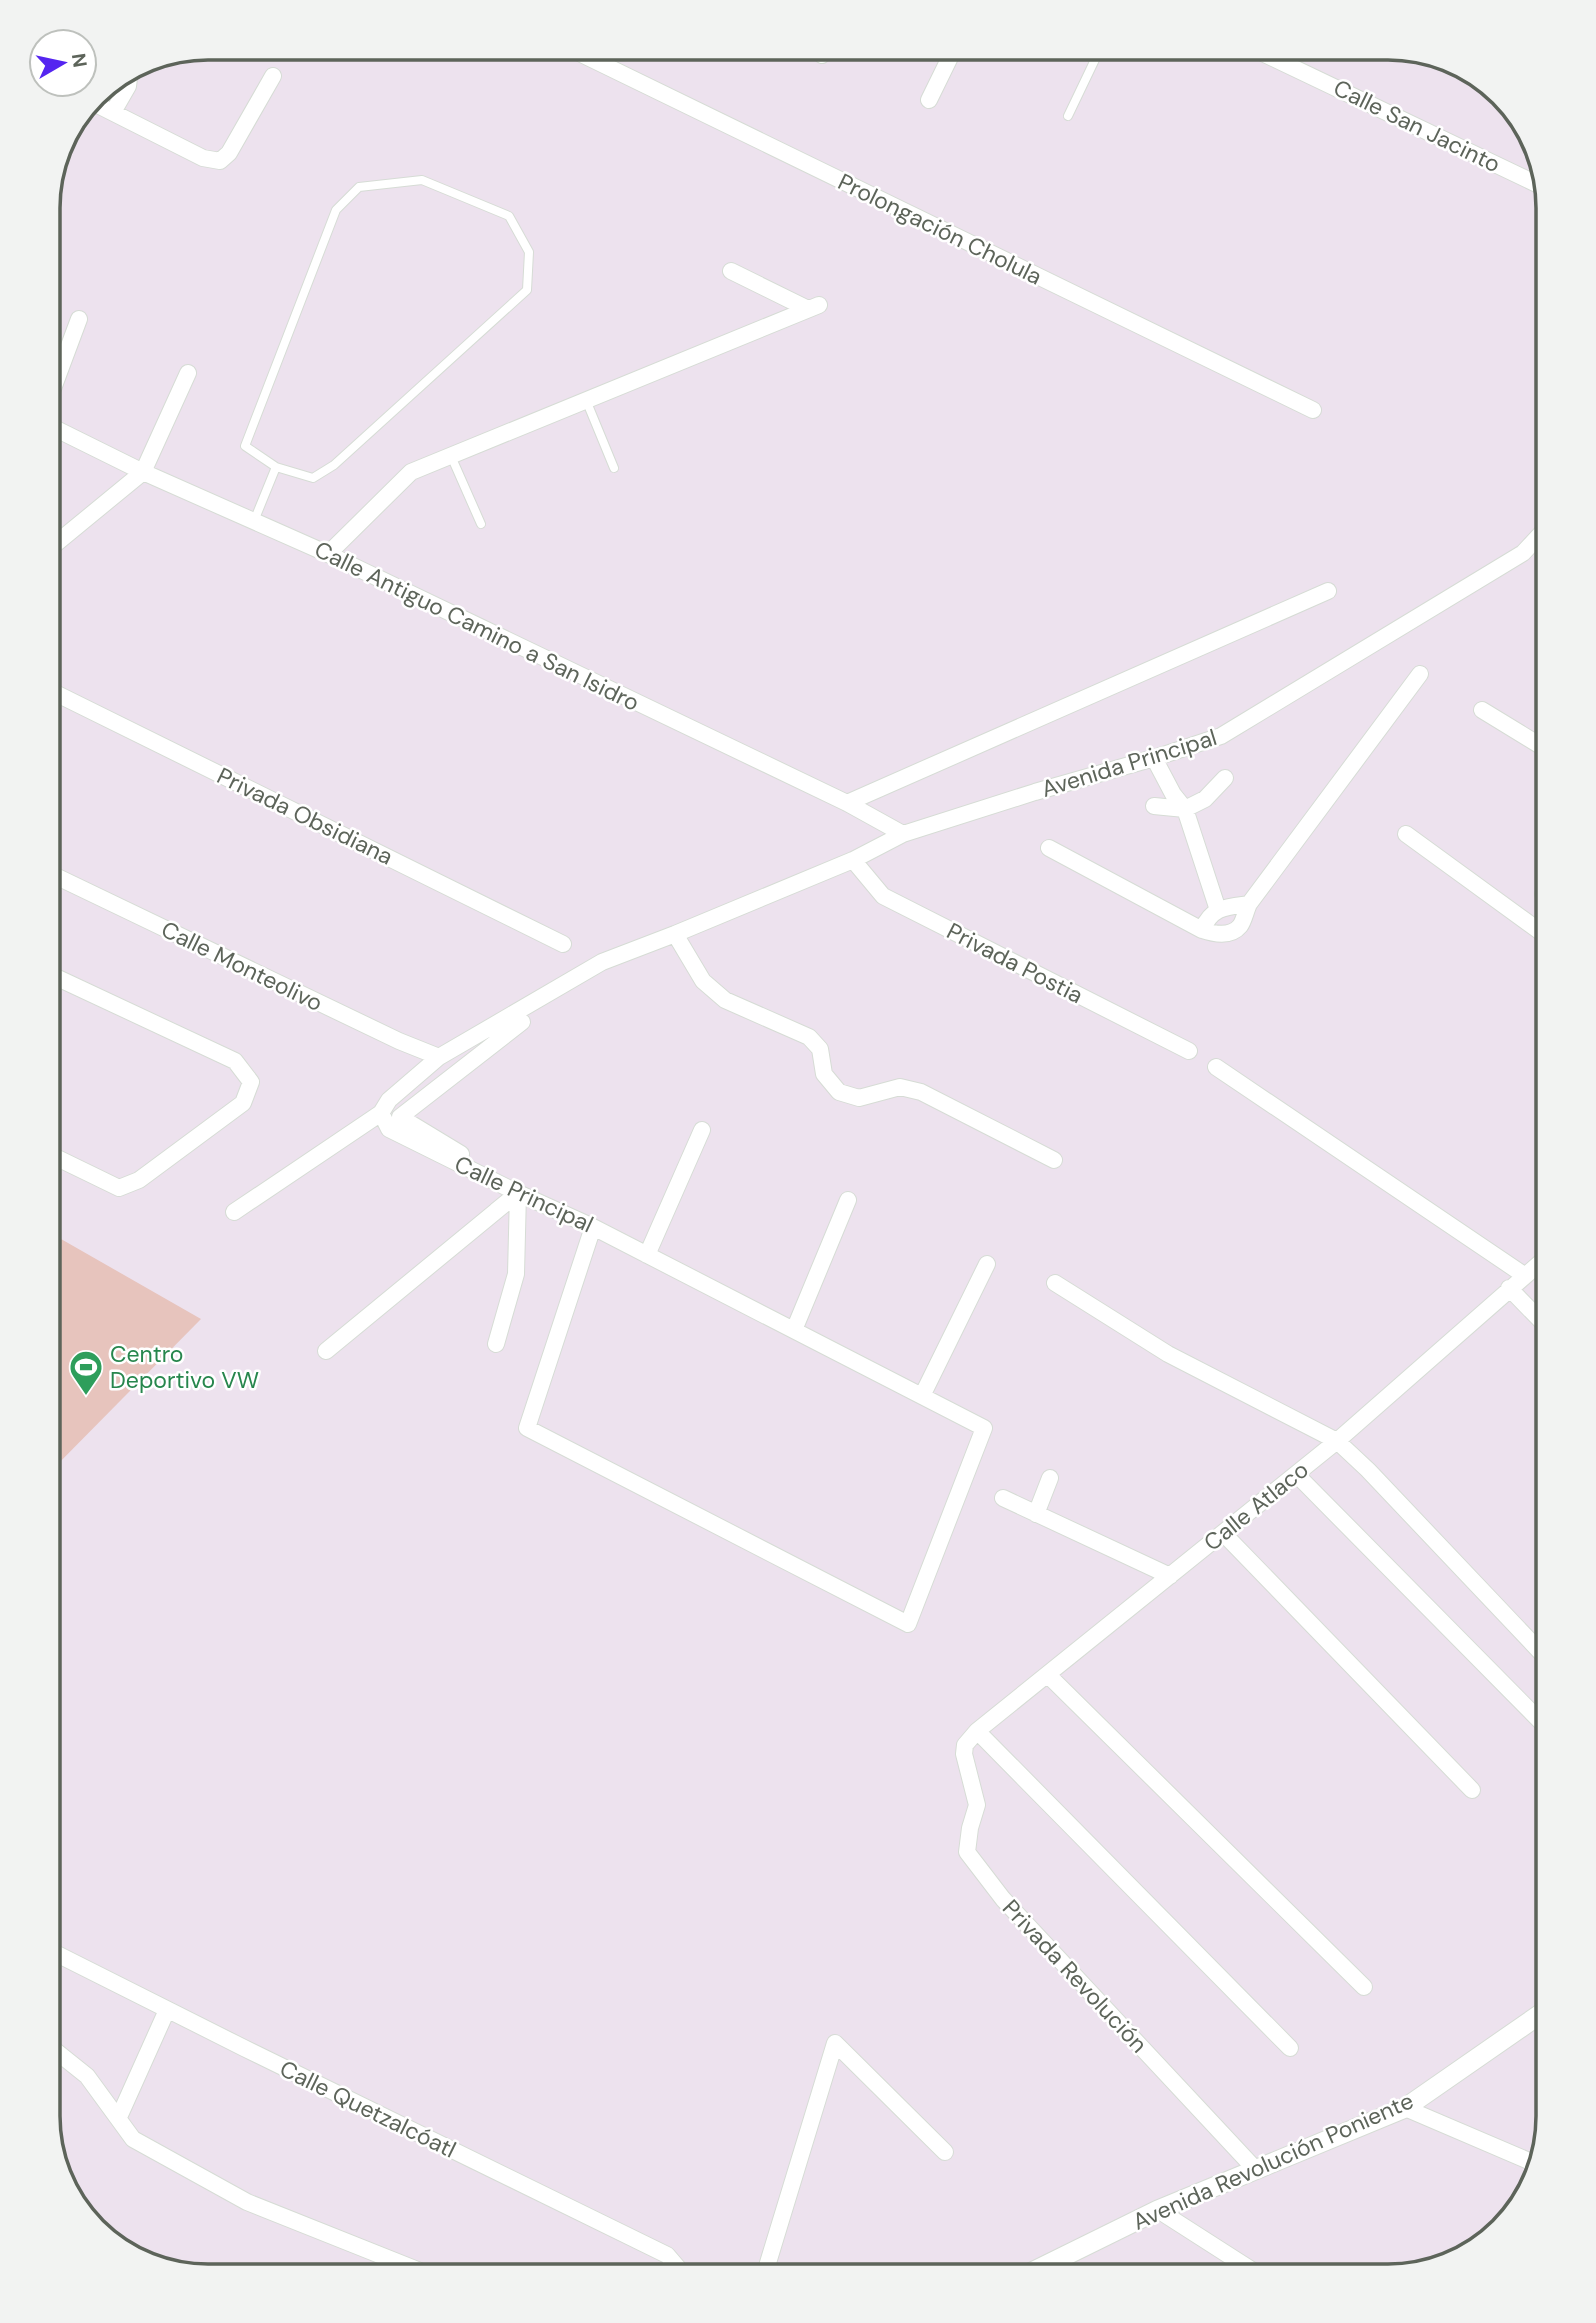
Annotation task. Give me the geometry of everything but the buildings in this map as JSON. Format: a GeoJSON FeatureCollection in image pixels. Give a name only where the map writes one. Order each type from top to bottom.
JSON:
{"type":"FeatureCollection","features":[{"type":"Feature","properties":{"kind":"street","name":"Prolongación Cholula"},"geometry":{"type":"LineString","coordinates":[[594,60],[1313,410]]}},
{"type":"Feature","properties":{"kind":"street"},"geometry":{"type":"LineString","coordinates":[[929,100],[948,60]]}},
{"type":"Feature","properties":{"kind":"street","name":"Calle San Jacinto"},"geometry":{"type":"LineString","coordinates":[[1277,60],[1534,183]]}},
{"type":"Feature","properties":{"kind":"street"},"geometry":{"type":"LineString","coordinates":[[101,106],[202,158],[220,162],[229,153],[273,76]]}},
{"type":"Feature","properties":{"kind":"street"},"geometry":{"type":"LineString","coordinates":[[113,111],[129,82]]}},
{"type":"Feature","properties":{"kind":"street"},"geometry":{"type":"LineString","coordinates":[[328,554],[411,472],[814,307],[731,271]]}},
{"type":"Feature","properties":{"kind":"street"},"geometry":{"type":"LineString","coordinates":[[60,370],[79,319]]}},
{"type":"Feature","properties":{"kind":"street"},"geometry":{"type":"LineString","coordinates":[[60,540],[143,472],[188,373]]}},
{"type":"Feature","properties":{"kind":"street","name":"Calle Antiguo Camino a San Isidro"},"geometry":{"type":"LineString","coordinates":[[60,431],[143,472],[328,554],[847,803],[903,834]]}},
{"type":"Feature","properties":{"kind":"street","name":"Avenida Principal"},"geometry":{"type":"LineString","coordinates":[[675,934],[853,860],[903,834],[1222,736],[1523,553],[1536,539]]}},
{"type":"Feature","properties":{"kind":"street"},"geometry":{"type":"LineString","coordinates":[[847,803],[1328,591]]}},
{"type":"Feature","properties":{"kind":"street"},"geometry":{"type":"LineString","coordinates":[[1049,848],[1202,930],[1227,934],[1241,925],[1249,904],[1420,674]]}},
{"type":"Feature","properties":{"kind":"street","name":"Privada Obsidiana"},"geometry":{"type":"LineString","coordinates":[[60,695],[564,944]]}},
{"type":"Feature","properties":{"kind":"street"},"geometry":{"type":"LineString","coordinates":[[1482,710],[1536,743]]}},
{"type":"Feature","properties":{"kind":"street"},"geometry":{"type":"LineString","coordinates":[[1154,758],[1173,794],[1185,809],[1218,909]]}},
{"type":"Feature","properties":{"kind":"street"},"geometry":{"type":"LineString","coordinates":[[1154,806],[1185,809],[1205,799],[1224,778]]}},
{"type":"Feature","properties":{"kind":"street"},"geometry":{"type":"LineString","coordinates":[[1406,834],[1536,929]]}},
{"type":"Feature","properties":{"kind":"street","name":"Privada Postia"},"geometry":{"type":"LineString","coordinates":[[853,860],[883,896],[1189,1051]]}},
{"type":"Feature","properties":{"kind":"street","name":"Calle Monteolivo"},"geometry":{"type":"LineString","coordinates":[[60,878],[399,1041],[439,1057]]}},
{"type":"Feature","properties":{"kind":"street"},"geometry":{"type":"LineString","coordinates":[[1202,930],[1207,918],[1218,909],[1249,904]]}},
{"type":"Feature","properties":{"kind":"street"},"geometry":{"type":"LineString","coordinates":[[234,1212],[381,1113],[389,1100],[439,1057],[602,962],[675,934],[702,981],[725,1000],[809,1037],[821,1049],[824,1074],[839,1092],[859,1098],[900,1087],[920,1092],[1054,1160]]}},
{"type":"Feature","properties":{"kind":"street"},"geometry":{"type":"LineString","coordinates":[[60,978],[234,1061],[251,1082],[243,1103],[139,1180],[119,1188],[60,1159]]}},
{"type":"Feature","properties":{"kind":"street"},"geometry":{"type":"LineString","coordinates":[[522,1023],[400,1117],[468,1159],[649,1251],[702,1129]]}},
{"type":"Feature","properties":{"kind":"street"},"geometry":{"type":"LineString","coordinates":[[1216,1068],[1524,1275]]}},
{"type":"Feature","properties":{"kind":"street","name":"Calle Principal"},"geometry":{"type":"LineString","coordinates":[[381,1113],[389,1129],[518,1193],[649,1251],[794,1330],[984,1428],[908,1624],[527,1428],[593,1227]]}},
{"type":"Feature","properties":{"kind":"street"},"geometry":{"type":"LineString","coordinates":[[496,1211],[518,1193]]}},
{"type":"Feature","properties":{"kind":"street"},"geometry":{"type":"LineString","coordinates":[[496,1344],[516,1274],[518,1193]]}},
{"type":"Feature","properties":{"kind":"street"},"geometry":{"type":"LineString","coordinates":[[326,1351],[518,1193]]}},
{"type":"Feature","properties":{"kind":"street"},"geometry":{"type":"LineString","coordinates":[[794,1330],[848,1200]]}},
{"type":"Feature","properties":{"kind":"street"},"geometry":{"type":"LineString","coordinates":[[922,1396],[987,1264]]}},
{"type":"Feature","properties":{"kind":"street","name":"Calle Atlaco"},"geometry":{"type":"LineString","coordinates":[[964,1754],[965,1745],[977,1731],[1337,1441],[1536,1265]]}},
{"type":"Feature","properties":{"kind":"street"},"geometry":{"type":"LineString","coordinates":[[1055,1283],[1168,1354],[1337,1441],[1368,1470],[1536,1647]]}},
{"type":"Feature","properties":{"kind":"street"},"geometry":{"type":"LineString","coordinates":[[1509,1287],[1536,1315]]}},
{"type":"Feature","properties":{"kind":"street"},"geometry":{"type":"LineString","coordinates":[[1296,1474],[1536,1717]]}},
{"type":"Feature","properties":{"kind":"street"},"geometry":{"type":"LineString","coordinates":[[1036,1514],[1050,1478]]}},
{"type":"Feature","properties":{"kind":"street"},"geometry":{"type":"LineString","coordinates":[[1003,1498],[1170,1576]]}},
{"type":"Feature","properties":{"kind":"street"},"geometry":{"type":"LineString","coordinates":[[1223,1533],[1472,1790]]}},
{"type":"Feature","properties":{"kind":"street"},"geometry":{"type":"LineString","coordinates":[[1048,1675],[1364,1987]]}},
{"type":"Feature","properties":{"kind":"street"},"geometry":{"type":"LineString","coordinates":[[977,1731],[1290,2048]]}},
{"type":"Feature","properties":{"kind":"street","name":"Privada Revolución"},"geometry":{"type":"LineString","coordinates":[[964,1754],[977,1805],[967,1852],[1003,1899],[1256,2170]]}},
{"type":"Feature","properties":{"kind":"street","name":"Calle Quetzalcóatl"},"geometry":{"type":"LineString","coordinates":[[60,1956],[667,2255],[674,2263]]}},
{"type":"Feature","properties":{"kind":"street"},"geometry":{"type":"LineString","coordinates":[[119,2117],[167,2010]]}},
{"type":"Feature","properties":{"kind":"street","name":"Avenida Revolución Poniente"},"geometry":{"type":"LineString","coordinates":[[1049,2264],[1158,2210],[1405,2108],[1536,2017]]}},
{"type":"Feature","properties":{"kind":"street"},"geometry":{"type":"LineString","coordinates":[[768,2263],[835,2043],[944,2152]]}},
{"type":"Feature","properties":{"kind":"street"},"geometry":{"type":"LineString","coordinates":[[60,2054],[87,2076],[133,2139],[247,2202],[398,2263]]}},
{"type":"Feature","properties":{"kind":"street"},"geometry":{"type":"LineString","coordinates":[[1405,2108],[1529,2161]]}},
{"type":"Feature","properties":{"kind":"street"},"geometry":{"type":"LineString","coordinates":[[1158,2210],[1242,2264]]}},
{"type":"Feature","properties":{"kind":"lane"},"geometry":{"type":"LineString","coordinates":[[1068,116],[1095,60]]}},
{"type":"Feature","properties":{"kind":"lane"},"geometry":{"type":"LineString","coordinates":[[422,180],[509,216],[529,252],[527,290],[334,465],[313,478],[276,467],[245,446],[336,210],[359,187],[422,180]]}},
{"type":"Feature","properties":{"kind":"lane"},"geometry":{"type":"LineString","coordinates":[[586,400],[614,468]]}},
{"type":"Feature","properties":{"kind":"lane"},"geometry":{"type":"LineString","coordinates":[[451,456],[481,524]]}},
{"type":"Feature","properties":{"kind":"lane"},"geometry":{"type":"LineString","coordinates":[[254,521],[276,467]]}},
{"type":"Feature","properties":{"kind":"shaded area","name":"Centro Deportivo VW"},"geometry":{"type":"Polygon","coordinates":[[[60,1238],[201,1319],[60,1462],[60,1238]]]}},
{"type":"Feature","properties":{"kind":"place","name":"Centro Deportivo VW"},"geometry":{"type":"Point","coordinates":[86,1397]}}]}
